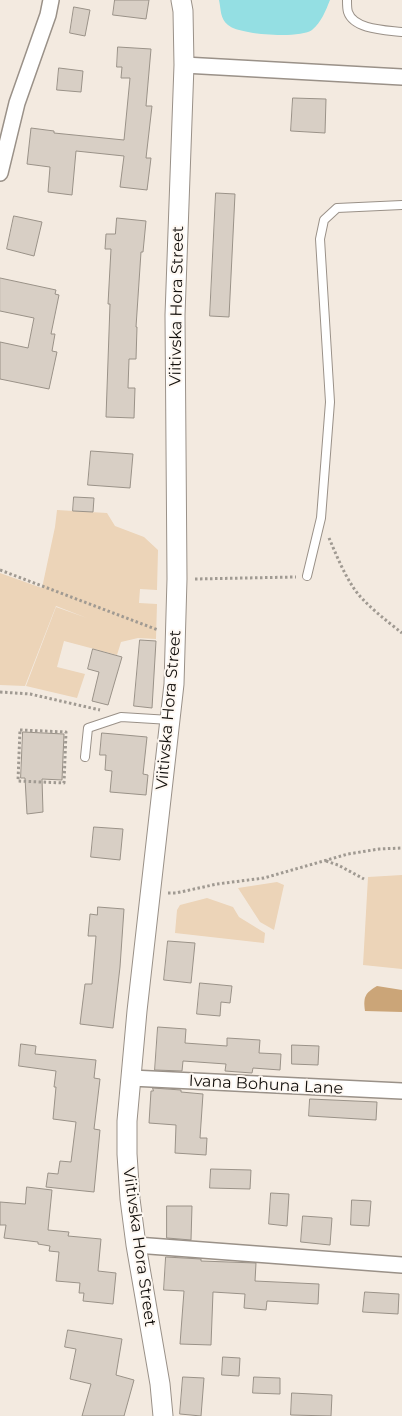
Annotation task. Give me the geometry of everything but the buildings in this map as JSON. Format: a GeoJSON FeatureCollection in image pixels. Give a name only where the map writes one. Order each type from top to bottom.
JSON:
{"type":"FeatureCollection","features":[{"type":"Feature","properties":{"kind":"street"},"geometry":{"type":"LineString","coordinates":[[0,173],[17,104],[48,15],[51,0]]}},
{"type":"Feature","properties":{"kind":"street","name":"Viitivska Hora Street"},"geometry":{"type":"LineString","coordinates":[[163,1416],[160,1384],[130,1199],[127,1121],[137,1011],[152,893],[174,684],[177,579],[175,315],[184,65],[181,0]]}},
{"type":"Feature","properties":{"kind":"street"},"geometry":{"type":"LineString","coordinates":[[184,65],[402,77]]}},
{"type":"Feature","properties":{"kind":"street","name":"Ivana Bohuna Lane"},"geometry":{"type":"LineString","coordinates":[[131,1078],[402,1091]]}},
{"type":"Feature","properties":{"kind":"street"},"geometry":{"type":"LineString","coordinates":[[136,1245],[402,1265]]}},
{"type":"Feature","properties":{"kind":"lane"},"geometry":{"type":"LineString","coordinates":[[347,0],[348,13],[355,21],[370,28],[402,32]]}},
{"type":"Feature","properties":{"kind":"lane"},"geometry":{"type":"LineString","coordinates":[[307,576],[321,518],[330,402],[320,239],[324,220],[337,208],[402,204]]}},
{"type":"Feature","properties":{"kind":"lane"},"geometry":{"type":"LineString","coordinates":[[85,757],[88,728],[121,717],[170,720]]}},
{"type":"Feature","properties":{"kind":"path"},"geometry":{"type":"LineString","coordinates":[[321,518],[337,557],[353,587],[368,603],[402,632]]}},
{"type":"Feature","properties":{"kind":"path"},"geometry":{"type":"LineString","coordinates":[[0,570],[176,637]]}},
{"type":"Feature","properties":{"kind":"path"},"geometry":{"type":"LineString","coordinates":[[177,579],[307,576]]}},
{"type":"Feature","properties":{"kind":"path"},"geometry":{"type":"LineString","coordinates":[[0,692],[30,694],[104,710],[121,717]]}},
{"type":"Feature","properties":{"kind":"path"},"geometry":{"type":"LineString","coordinates":[[20,730],[66,732],[65,752],[64,782],[18,781],[20,730]]}},
{"type":"Feature","properties":{"kind":"path"},"geometry":{"type":"LineString","coordinates":[[152,893],[176,893],[218,884],[264,878],[348,854],[379,848],[402,848]]}},
{"type":"Feature","properties":{"kind":"path"},"geometry":{"type":"LineString","coordinates":[[326,861],[338,864],[364,879]]}},
{"type":"Feature","properties":{"kind":"shaded area"},"geometry":{"type":"Polygon","coordinates":[[[57,510],[107,513],[115,526],[144,537],[158,550],[157,590],[140,589],[139,603],[157,604],[156,639],[138,638],[121,642],[117,655],[64,641],[57,667],[85,674],[77,698],[26,686],[56,607],[87,618],[56,606],[25,686],[0,685],[0,573],[42,588],[57,510]]]}},
{"type":"Feature","properties":{"kind":"shaded area"},"geometry":{"type":"Polygon","coordinates":[[[402,875],[402,969],[363,965],[368,877],[402,875]]]}},
{"type":"Feature","properties":{"kind":"shaded area"},"geometry":{"type":"Polygon","coordinates":[[[277,882],[284,885],[274,930],[260,922],[238,888],[277,882]]]}},
{"type":"Feature","properties":{"kind":"shaded area"},"geometry":{"type":"Polygon","coordinates":[[[207,898],[233,907],[239,917],[265,933],[264,943],[175,933],[177,910],[180,905],[207,898]]]}},
{"type":"Feature","properties":{"kind":"shaded area"},"geometry":{"type":"Polygon","coordinates":[[[377,986],[402,990],[402,1012],[365,1011],[364,1002],[366,996],[377,986]]]}},
{"type":"Feature","properties":{"kind":"water"},"geometry":{"type":"Polygon","coordinates":[[[219,0],[330,0],[321,20],[312,30],[305,33],[270,35],[244,31],[228,25],[221,14],[219,0]]]}}]}
